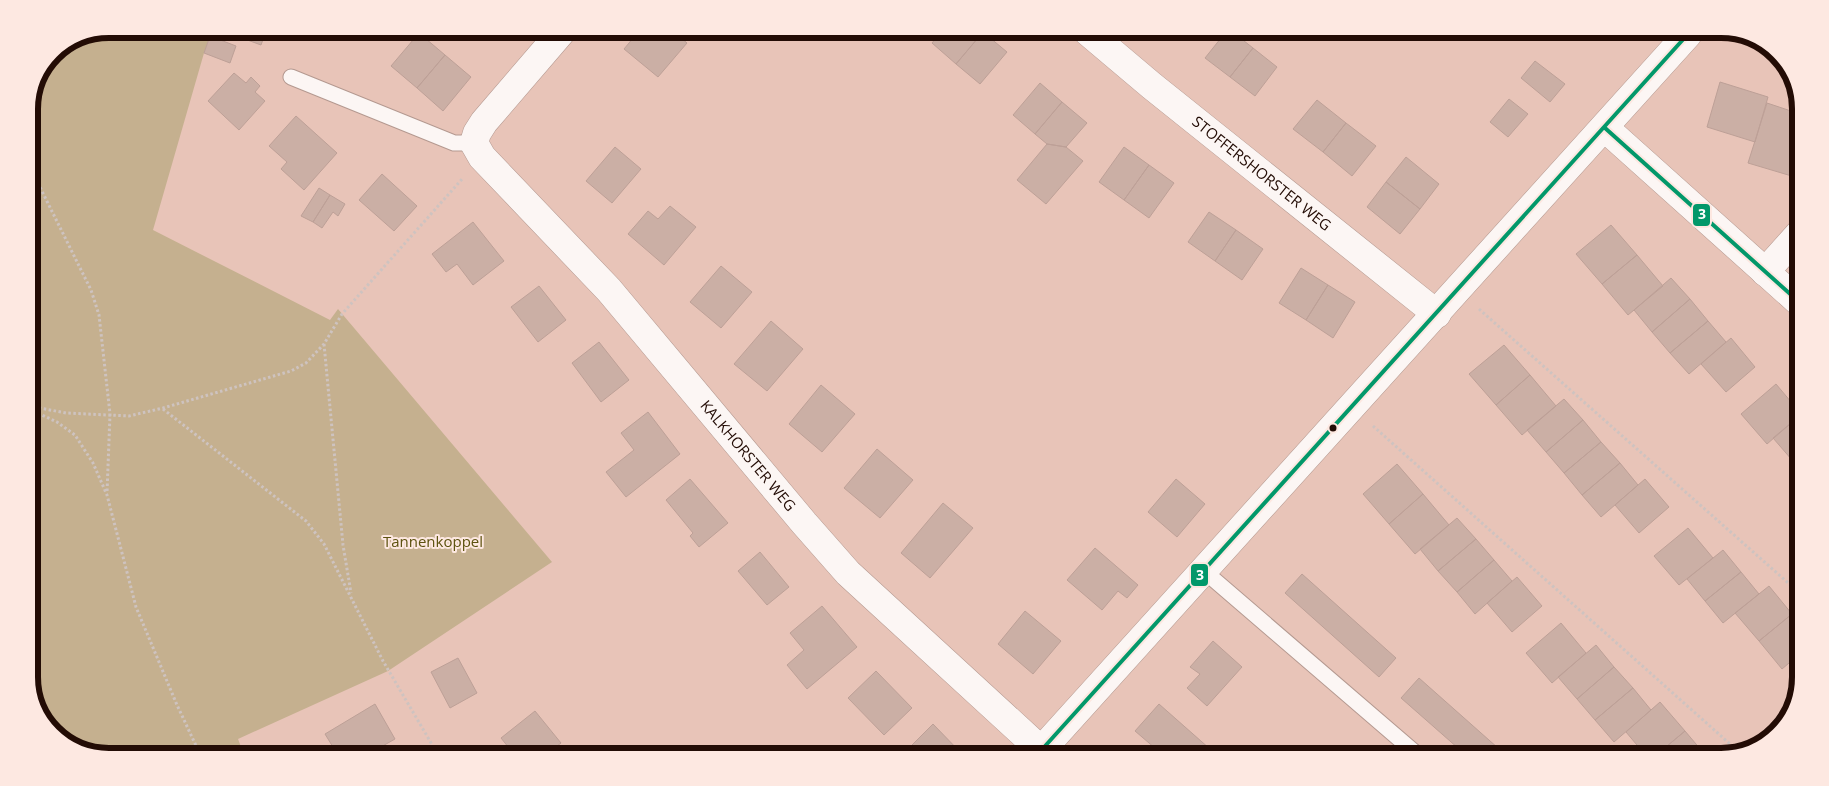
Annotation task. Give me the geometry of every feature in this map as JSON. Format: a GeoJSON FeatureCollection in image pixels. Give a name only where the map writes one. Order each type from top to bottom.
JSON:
{"type":"FeatureCollection","features":[{"type":"Feature","properties":{"kind":"street"},"geometry":{"type":"LineString","coordinates":[[478,150],[477,134],[484,122],[557,37]]}},
{"type":"Feature","properties":{"kind":"street","name":"STOFFERSHORSTER WEG"},"geometry":{"type":"LineString","coordinates":[[1094,37],[1152,86],[1436,314]]}},
{"type":"Feature","properties":{"kind":"street"},"geometry":{"type":"LineString","coordinates":[[1043,748],[1685,37]]}},
{"type":"Feature","properties":{"kind":"street"},"geometry":{"type":"LineString","coordinates":[[1605,128],[1791,295]]}},
{"type":"Feature","properties":{"kind":"street","name":"KALKHORSTER WEG"},"geometry":{"type":"LineString","coordinates":[[478,150],[609,290],[848,573],[1035,748]]}},
{"type":"Feature","properties":{"kind":"street"},"geometry":{"type":"LineString","coordinates":[[1765,272],[1791,243]]}},
{"type":"Feature","properties":{"kind":"lane"},"geometry":{"type":"LineString","coordinates":[[291,77],[454,144],[478,150]]}},
{"type":"Feature","properties":{"kind":"lane"},"geometry":{"type":"LineString","coordinates":[[1204,571],[1410,748]]}},
{"type":"Feature","properties":{"kind":"path"},"geometry":{"type":"LineString","coordinates":[[38,408],[66,413],[129,416],[291,372],[306,363],[324,344],[342,314],[478,150]]}},
{"type":"Feature","properties":{"kind":"path"},"geometry":{"type":"LineString","coordinates":[[38,183],[91,290],[99,315],[110,414],[107,495]]}},
{"type":"Feature","properties":{"kind":"path"},"geometry":{"type":"LineString","coordinates":[[1458,290],[1792,585]]}},
{"type":"Feature","properties":{"kind":"path"},"geometry":{"type":"LineString","coordinates":[[324,344],[343,545],[351,596]]}},
{"type":"Feature","properties":{"kind":"path"},"geometry":{"type":"LineString","coordinates":[[1352,407],[1734,747]]}},
{"type":"Feature","properties":{"kind":"path"},"geometry":{"type":"LineString","coordinates":[[163,408],[306,521],[324,544],[384,661],[434,748]]}},
{"type":"Feature","properties":{"kind":"path"},"geometry":{"type":"LineString","coordinates":[[38,412],[75,435],[93,463],[107,495],[136,607],[197,748]]}},
{"type":"Feature","properties":{"kind":"green space","name":"Tannenkoppel"},"geometry":{"type":"Polygon","coordinates":[[[210,37],[153,230],[330,320],[338,309],[552,562],[388,671],[238,739],[241,748],[95,747],[73,739],[58,728],[45,709],[39,691],[38,104],[40,90],[52,65],[73,47],[99,38],[210,37]]]}},
{"type":"Feature","properties":{"kind":"building"},"geometry":{"type":"Polygon","coordinates":[[[210,37],[236,46],[230,63],[204,53],[210,37]]]}},
{"type":"Feature","properties":{"kind":"building"},"geometry":{"type":"Polygon","coordinates":[[[242,37],[264,37],[261,45],[242,37]]]}},
{"type":"Feature","properties":{"kind":"building"},"geometry":{"type":"Polygon","coordinates":[[[416,37],[424,37],[445,55],[417,88],[391,66],[416,37]]]}},
{"type":"Feature","properties":{"kind":"building"},"geometry":{"type":"Polygon","coordinates":[[[634,37],[680,37],[687,43],[658,77],[624,49],[634,37]]]}},
{"type":"Feature","properties":{"kind":"building"},"geometry":{"type":"Polygon","coordinates":[[[937,37],[979,37],[956,64],[932,43],[937,37]]]}},
{"type":"Feature","properties":{"kind":"building"},"geometry":{"type":"Polygon","coordinates":[[[979,37],[989,37],[1007,52],[980,84],[956,64],[979,37]]]}},
{"type":"Feature","properties":{"kind":"building"},"geometry":{"type":"Polygon","coordinates":[[[1222,37],[1239,37],[1253,48],[1230,77],[1205,58],[1222,37]]]}},
{"type":"Feature","properties":{"kind":"building"},"geometry":{"type":"Polygon","coordinates":[[[1253,48],[1277,67],[1255,96],[1230,77],[1253,48]]]}},
{"type":"Feature","properties":{"kind":"building"},"geometry":{"type":"Polygon","coordinates":[[[445,55],[471,77],[443,111],[417,88],[445,55]]]}},
{"type":"Feature","properties":{"kind":"building"},"geometry":{"type":"Polygon","coordinates":[[[1535,61],[1565,84],[1550,102],[1521,78],[1535,61]]]}},
{"type":"Feature","properties":{"kind":"building"},"geometry":{"type":"Polygon","coordinates":[[[234,73],[246,83],[251,77],[260,86],[255,92],[265,101],[239,130],[208,101],[234,73]]]}},
{"type":"Feature","properties":{"kind":"building"},"geometry":{"type":"Polygon","coordinates":[[[1720,82],[1768,97],[1755,142],[1707,127],[1720,82]]]}},
{"type":"Feature","properties":{"kind":"building"},"geometry":{"type":"Polygon","coordinates":[[[1040,83],[1062,102],[1035,134],[1013,115],[1040,83]]]}},
{"type":"Feature","properties":{"kind":"building"},"geometry":{"type":"Polygon","coordinates":[[[1509,99],[1528,114],[1508,137],[1490,122],[1509,99]]]}},
{"type":"Feature","properties":{"kind":"building"},"geometry":{"type":"Polygon","coordinates":[[[1317,100],[1346,123],[1323,152],[1293,129],[1317,100]]]}},
{"type":"Feature","properties":{"kind":"building"},"geometry":{"type":"Polygon","coordinates":[[[1062,102],[1087,123],[1066,147],[1047,144],[1035,134],[1062,102]]]}},
{"type":"Feature","properties":{"kind":"building"},"geometry":{"type":"Polygon","coordinates":[[[1767,103],[1791,111],[1791,176],[1748,163],[1767,103]]]}},
{"type":"Feature","properties":{"kind":"building"},"geometry":{"type":"Polygon","coordinates":[[[296,116],[337,153],[304,190],[281,169],[287,162],[269,146],[296,116]]]}},
{"type":"Feature","properties":{"kind":"building"},"geometry":{"type":"Polygon","coordinates":[[[1346,123],[1376,146],[1352,176],[1323,152],[1346,123]]]}},
{"type":"Feature","properties":{"kind":"building"},"geometry":{"type":"Polygon","coordinates":[[[1047,144],[1066,147],[1083,161],[1046,204],[1017,180],[1047,144]]]}},
{"type":"Feature","properties":{"kind":"building"},"geometry":{"type":"Polygon","coordinates":[[[615,147],[641,169],[612,203],[586,181],[615,147]]]}},
{"type":"Feature","properties":{"kind":"building"},"geometry":{"type":"Polygon","coordinates":[[[1124,147],[1149,165],[1124,200],[1099,182],[1124,147]]]}},
{"type":"Feature","properties":{"kind":"building"},"geometry":{"type":"Polygon","coordinates":[[[1406,157],[1439,184],[1420,209],[1386,182],[1406,157]]]}},
{"type":"Feature","properties":{"kind":"building"},"geometry":{"type":"Polygon","coordinates":[[[1149,165],[1174,183],[1149,218],[1124,200],[1149,165]]]}},
{"type":"Feature","properties":{"kind":"building"},"geometry":{"type":"Polygon","coordinates":[[[382,174],[417,206],[394,231],[359,200],[382,174]]]}},
{"type":"Feature","properties":{"kind":"building"},"geometry":{"type":"Polygon","coordinates":[[[1386,182],[1420,209],[1400,234],[1367,207],[1386,182]]]}},
{"type":"Feature","properties":{"kind":"building"},"geometry":{"type":"Polygon","coordinates":[[[319,188],[330,195],[313,222],[301,216],[319,188]]]}},
{"type":"Feature","properties":{"kind":"building"},"geometry":{"type":"Polygon","coordinates":[[[330,195],[345,204],[338,216],[333,212],[322,228],[313,222],[330,195]]]}},
{"type":"Feature","properties":{"kind":"building"},"geometry":{"type":"Polygon","coordinates":[[[670,206],[696,227],[664,265],[628,234],[648,211],[658,219],[670,206]]]}},
{"type":"Feature","properties":{"kind":"building"},"geometry":{"type":"Polygon","coordinates":[[[1209,212],[1236,230],[1215,261],[1188,242],[1209,212]]]}},
{"type":"Feature","properties":{"kind":"building"},"geometry":{"type":"Polygon","coordinates":[[[473,222],[504,261],[473,285],[457,264],[446,272],[432,254],[473,222]]]}},
{"type":"Feature","properties":{"kind":"building"},"geometry":{"type":"Polygon","coordinates":[[[1611,225],[1637,255],[1602,284],[1576,254],[1611,225]]]}},
{"type":"Feature","properties":{"kind":"building"},"geometry":{"type":"Polygon","coordinates":[[[1236,230],[1263,249],[1242,280],[1215,261],[1236,230]]]}},
{"type":"Feature","properties":{"kind":"building"},"geometry":{"type":"Polygon","coordinates":[[[1637,255],[1663,286],[1628,315],[1602,284],[1637,255]]]}},
{"type":"Feature","properties":{"kind":"building"},"geometry":{"type":"Polygon","coordinates":[[[721,266],[752,292],[721,328],[690,302],[721,266]]]}},
{"type":"Feature","properties":{"kind":"building"},"geometry":{"type":"Polygon","coordinates":[[[1301,268],[1328,285],[1306,320],[1279,303],[1301,268]]]}},
{"type":"Feature","properties":{"kind":"building"},"geometry":{"type":"Polygon","coordinates":[[[1671,278],[1690,299],[1652,332],[1634,310],[1671,278]]]}},
{"type":"Feature","properties":{"kind":"building"},"geometry":{"type":"Polygon","coordinates":[[[1328,285],[1355,302],[1333,338],[1306,320],[1328,285]]]}},
{"type":"Feature","properties":{"kind":"building"},"geometry":{"type":"Polygon","coordinates":[[[539,286],[566,320],[538,342],[511,307],[539,286]]]}},
{"type":"Feature","properties":{"kind":"building"},"geometry":{"type":"Polygon","coordinates":[[[1690,299],[1708,321],[1670,353],[1652,332],[1690,299]]]}},
{"type":"Feature","properties":{"kind":"building"},"geometry":{"type":"Polygon","coordinates":[[[771,321],[803,349],[767,391],[734,364],[771,321]]]}},
{"type":"Feature","properties":{"kind":"building"},"geometry":{"type":"Polygon","coordinates":[[[1708,321],[1726,342],[1689,374],[1670,353],[1708,321]]]}},
{"type":"Feature","properties":{"kind":"building"},"geometry":{"type":"Polygon","coordinates":[[[1731,338],[1755,367],[1726,392],[1701,364],[1731,338]]]}},
{"type":"Feature","properties":{"kind":"building"},"geometry":{"type":"Polygon","coordinates":[[[599,342],[629,380],[601,402],[572,363],[599,342]]]}},
{"type":"Feature","properties":{"kind":"building"},"geometry":{"type":"Polygon","coordinates":[[[1504,345],[1530,375],[1496,405],[1469,374],[1504,345]]]}},
{"type":"Feature","properties":{"kind":"building"},"geometry":{"type":"Polygon","coordinates":[[[1530,375],[1556,406],[1522,435],[1496,405],[1530,375]]]}},
{"type":"Feature","properties":{"kind":"building"},"geometry":{"type":"Polygon","coordinates":[[[1776,384],[1792,402],[1792,423],[1767,444],[1741,414],[1776,384]]]}},
{"type":"Feature","properties":{"kind":"building"},"geometry":{"type":"Polygon","coordinates":[[[821,385],[855,414],[822,452],[789,424],[821,385]]]}},
{"type":"Feature","properties":{"kind":"building"},"geometry":{"type":"Polygon","coordinates":[[[1564,399],[1583,420],[1546,452],[1527,430],[1564,399]]]}},
{"type":"Feature","properties":{"kind":"building"},"geometry":{"type":"Polygon","coordinates":[[[648,412],[680,454],[626,497],[606,472],[634,450],[621,433],[648,412]]]}},
{"type":"Feature","properties":{"kind":"building"},"geometry":{"type":"Polygon","coordinates":[[[1583,420],[1601,442],[1564,473],[1546,452],[1583,420]]]}},
{"type":"Feature","properties":{"kind":"building"},"geometry":{"type":"Polygon","coordinates":[[[1792,423],[1792,460],[1773,438],[1792,423]]]}},
{"type":"Feature","properties":{"kind":"building"},"geometry":{"type":"Polygon","coordinates":[[[1601,442],[1620,463],[1582,495],[1564,473],[1601,442]]]}},
{"type":"Feature","properties":{"kind":"building"},"geometry":{"type":"Polygon","coordinates":[[[877,449],[913,480],[880,518],[844,488],[877,449]]]}},
{"type":"Feature","properties":{"kind":"building"},"geometry":{"type":"Polygon","coordinates":[[[1620,463],[1638,485],[1601,517],[1582,495],[1620,463]]]}},
{"type":"Feature","properties":{"kind":"building"},"geometry":{"type":"Polygon","coordinates":[[[1397,464],[1423,494],[1389,524],[1363,494],[1397,464]]]}},
{"type":"Feature","properties":{"kind":"building"},"geometry":{"type":"Polygon","coordinates":[[[690,479],[728,523],[699,547],[690,536],[693,533],[666,500],[690,479]]]}},
{"type":"Feature","properties":{"kind":"building"},"geometry":{"type":"Polygon","coordinates":[[[1176,479],[1205,504],[1177,537],[1148,512],[1176,479]]]}},
{"type":"Feature","properties":{"kind":"building"},"geometry":{"type":"Polygon","coordinates":[[[1645,479],[1669,507],[1639,533],[1615,505],[1645,479]]]}},
{"type":"Feature","properties":{"kind":"building"},"geometry":{"type":"Polygon","coordinates":[[[1423,494],[1449,525],[1415,554],[1389,524],[1423,494]]]}},
{"type":"Feature","properties":{"kind":"building"},"geometry":{"type":"Polygon","coordinates":[[[943,503],[973,528],[930,578],[901,553],[943,503]]]}},
{"type":"Feature","properties":{"kind":"building"},"geometry":{"type":"Polygon","coordinates":[[[1457,518],[1476,539],[1438,571],[1420,549],[1457,518]]]}},
{"type":"Feature","properties":{"kind":"building"},"geometry":{"type":"Polygon","coordinates":[[[1688,528],[1713,558],[1679,585],[1654,556],[1688,528]]]}},
{"type":"Feature","properties":{"kind":"building"},"geometry":{"type":"Polygon","coordinates":[[[1476,539],[1494,560],[1457,592],[1438,571],[1476,539]]]}},
{"type":"Feature","properties":{"kind":"building"},"geometry":{"type":"Polygon","coordinates":[[[1095,548],[1138,585],[1127,598],[1118,591],[1102,610],[1067,580],[1095,548]]]}},
{"type":"Feature","properties":{"kind":"building"},"geometry":{"type":"Polygon","coordinates":[[[1723,550],[1741,572],[1705,601],[1687,579],[1723,550]]]}},
{"type":"Feature","properties":{"kind":"building"},"geometry":{"type":"Polygon","coordinates":[[[760,552],[789,587],[767,605],[738,571],[760,552]]]}},
{"type":"Feature","properties":{"kind":"building"},"geometry":{"type":"Polygon","coordinates":[[[1494,560],[1512,581],[1475,614],[1457,592],[1494,560]]]}},
{"type":"Feature","properties":{"kind":"building"},"geometry":{"type":"Polygon","coordinates":[[[1741,572],[1759,594],[1723,623],[1705,601],[1741,572]]]}},
{"type":"Feature","properties":{"kind":"building"},"geometry":{"type":"Polygon","coordinates":[[[1302,574],[1396,658],[1379,677],[1285,593],[1302,574]]]}},
{"type":"Feature","properties":{"kind":"building"},"geometry":{"type":"Polygon","coordinates":[[[1517,577],[1542,606],[1512,632],[1487,603],[1517,577]]]}},
{"type":"Feature","properties":{"kind":"building"},"geometry":{"type":"Polygon","coordinates":[[[1769,586],[1792,614],[1759,641],[1735,613],[1769,586]]]}},
{"type":"Feature","properties":{"kind":"building"},"geometry":{"type":"Polygon","coordinates":[[[822,606],[857,647],[807,689],[787,665],[804,650],[790,633],[822,606]]]}},
{"type":"Feature","properties":{"kind":"building"},"geometry":{"type":"Polygon","coordinates":[[[1025,611],[1061,641],[1033,674],[998,644],[1025,611]]]}},
{"type":"Feature","properties":{"kind":"building"},"geometry":{"type":"Polygon","coordinates":[[[1792,614],[1792,661],[1782,669],[1759,641],[1792,614]]]}},
{"type":"Feature","properties":{"kind":"building"},"geometry":{"type":"Polygon","coordinates":[[[1561,623],[1586,653],[1552,683],[1526,653],[1561,623]]]}},
{"type":"Feature","properties":{"kind":"building"},"geometry":{"type":"Polygon","coordinates":[[[1213,641],[1242,667],[1207,706],[1187,688],[1200,674],[1190,667],[1213,641]]]}},
{"type":"Feature","properties":{"kind":"building"},"geometry":{"type":"Polygon","coordinates":[[[1596,645],[1614,667],[1577,699],[1558,677],[1596,645]]]}},
{"type":"Feature","properties":{"kind":"building"},"geometry":{"type":"Polygon","coordinates":[[[458,658],[477,693],[450,708],[431,672],[458,658]]]}},
{"type":"Feature","properties":{"kind":"building"},"geometry":{"type":"Polygon","coordinates":[[[1614,667],[1633,688],[1595,720],[1577,699],[1614,667]]]}},
{"type":"Feature","properties":{"kind":"building"},"geometry":{"type":"Polygon","coordinates":[[[876,671],[912,708],[884,735],[848,698],[876,671]]]}},
{"type":"Feature","properties":{"kind":"building"},"geometry":{"type":"Polygon","coordinates":[[[1419,678],[1498,748],[1458,748],[1401,698],[1419,678]]]}},
{"type":"Feature","properties":{"kind":"building"},"geometry":{"type":"Polygon","coordinates":[[[1633,688],[1651,710],[1614,742],[1595,720],[1633,688]]]}},
{"type":"Feature","properties":{"kind":"building"},"geometry":{"type":"Polygon","coordinates":[[[1660,702],[1685,731],[1665,748],[1639,748],[1626,732],[1660,702]]]}},
{"type":"Feature","properties":{"kind":"building"},"geometry":{"type":"Polygon","coordinates":[[[375,704],[395,739],[379,748],[334,748],[325,734],[375,704]]]}},
{"type":"Feature","properties":{"kind":"building"},"geometry":{"type":"Polygon","coordinates":[[[1159,704],[1209,748],[1155,748],[1135,731],[1159,704]]]}},
{"type":"Feature","properties":{"kind":"building"},"geometry":{"type":"Polygon","coordinates":[[[535,711],[561,743],[554,748],[509,748],[501,738],[535,711]]]}},
{"type":"Feature","properties":{"kind":"building"},"geometry":{"type":"Polygon","coordinates":[[[933,724],[956,748],[909,748],[933,724]]]}},
{"type":"Feature","properties":{"kind":"building"},"geometry":{"type":"Polygon","coordinates":[[[1685,731],[1699,748],[1665,748],[1685,731]]]}},
{"type":"Feature","properties":{"kind":"transit line","name":"3"},"geometry":{"type":"LineString","coordinates":[[1043,748],[1685,37]]}},
{"type":"Feature","properties":{"kind":"transit line","name":"3"},"geometry":{"type":"LineString","coordinates":[[1605,128],[1791,295]]}}]}
